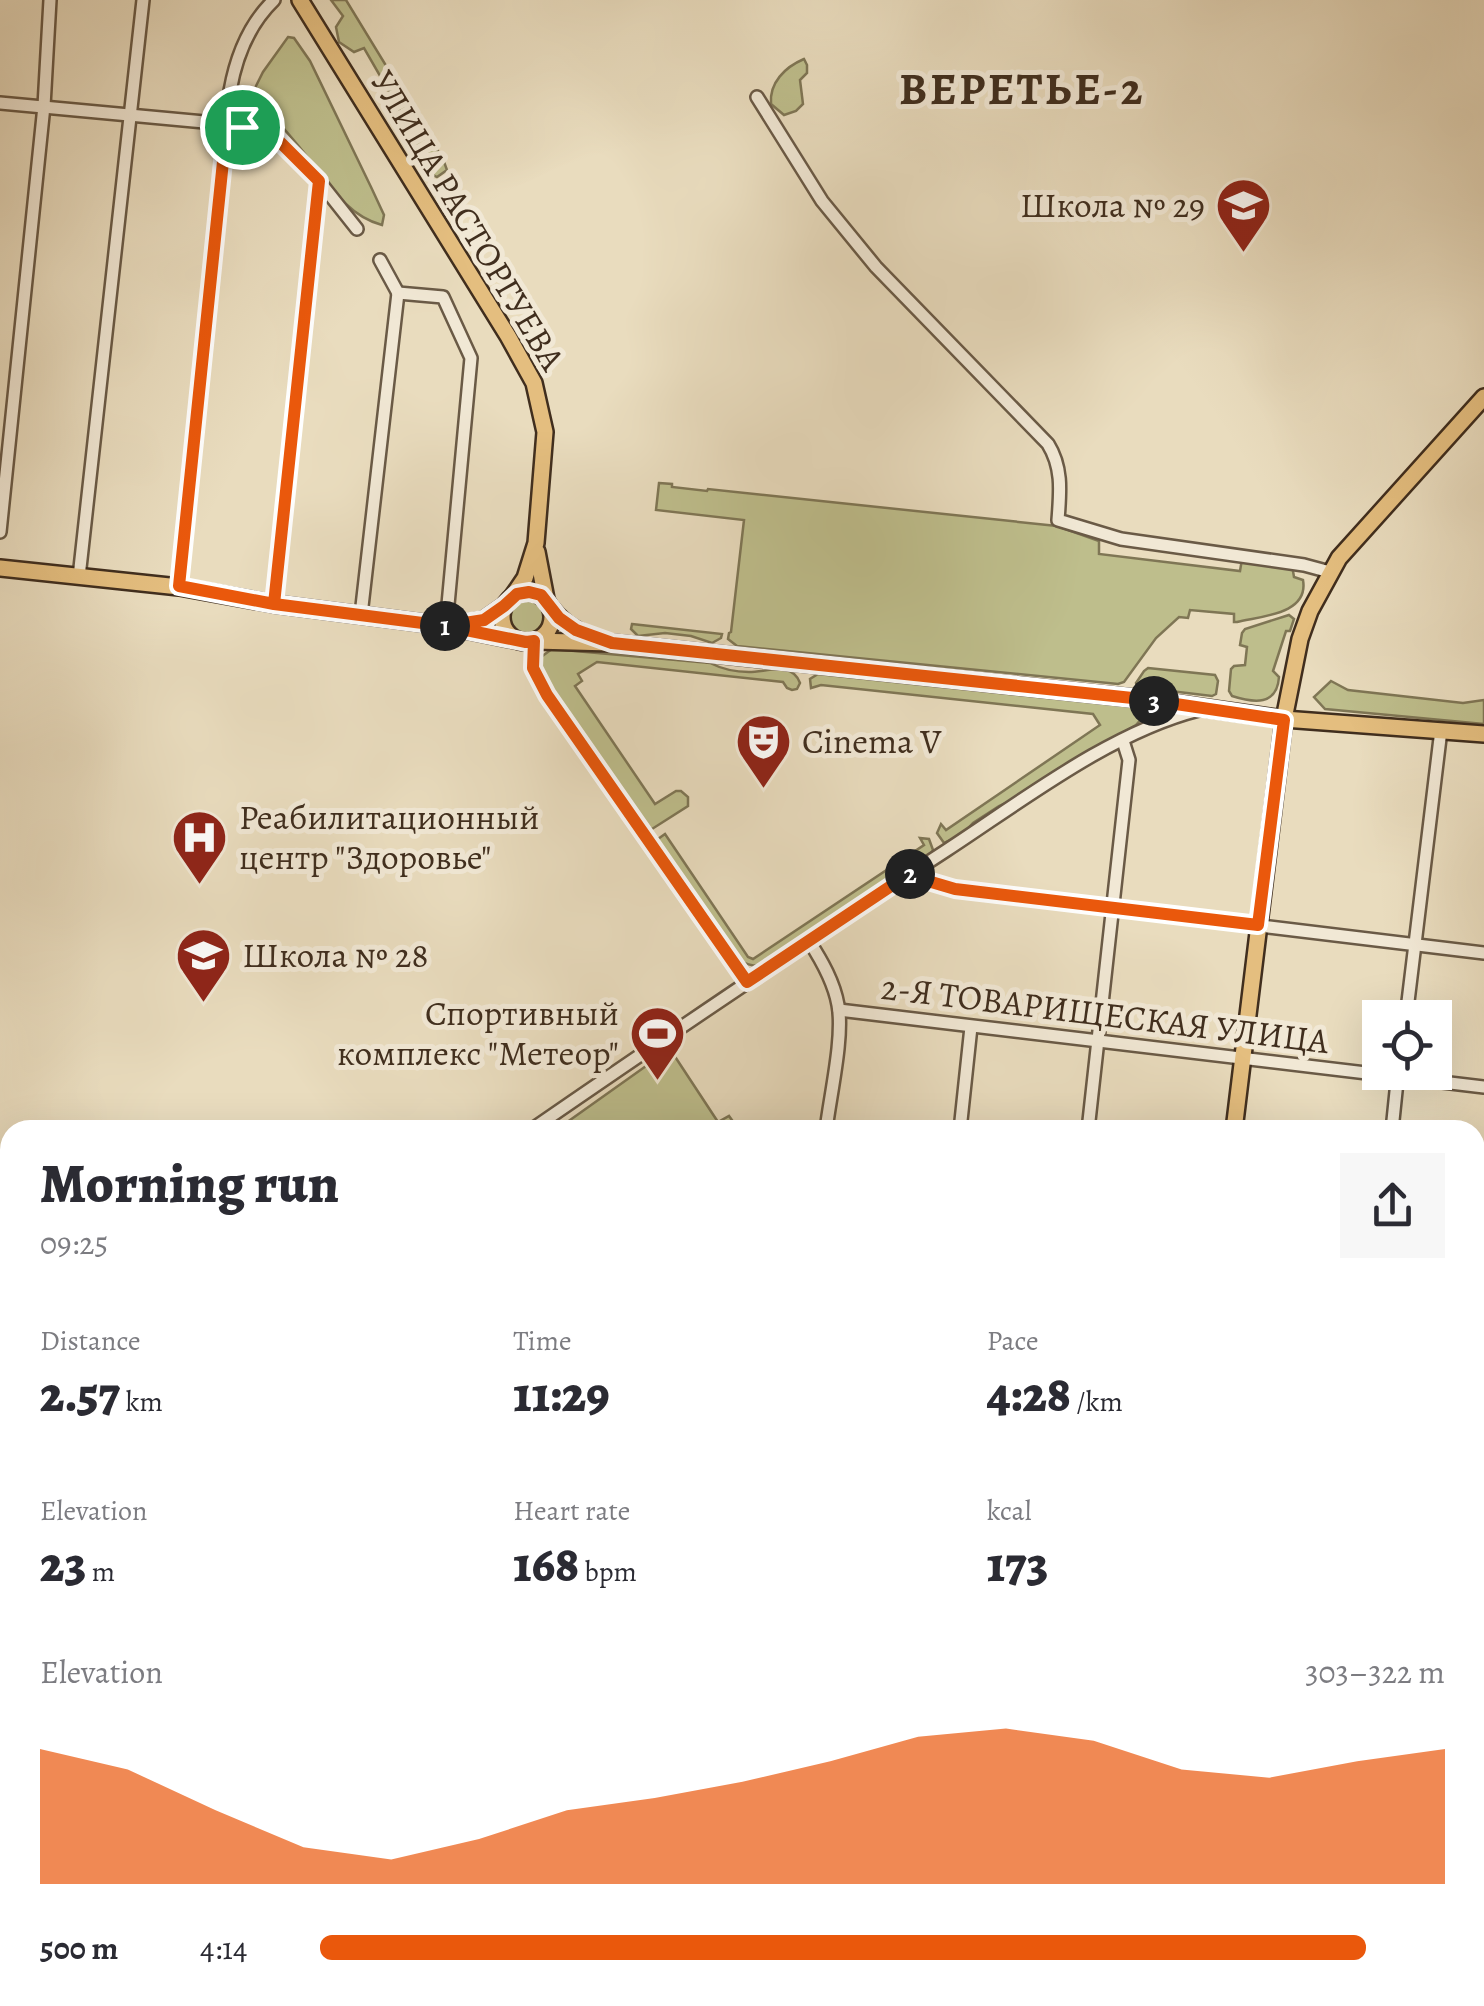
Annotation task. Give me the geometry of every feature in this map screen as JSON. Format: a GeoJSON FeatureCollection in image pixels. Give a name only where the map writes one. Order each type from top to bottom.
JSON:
{"type":"FeatureCollection","features":[{"type":"Feature","properties":{"kind":"main road","name":"УЛИЦА РАСТОРГУЕВА"},"geometry":{"type":"LineString","coordinates":[[300,0],[534,384],[545,432],[536,543],[526,578],[508,602]]}},
{"type":"Feature","properties":{"kind":"main road"},"geometry":{"type":"LineString","coordinates":[[1235,1120],[1284,720],[1300,639],[1330,572],[1358,535],[1484,396]]}},
{"type":"Feature","properties":{"kind":"main road","name":"УЛИЦА РАСТОРГУЕВА"},"geometry":{"type":"LineString","coordinates":[[536,543],[549,604]]}},
{"type":"Feature","properties":{"kind":"main road"},"geometry":{"type":"LineString","coordinates":[[0,568],[179,586],[527,641],[612,643],[1142,699],[1284,720],[1484,734]]}},
{"type":"Feature","properties":{"kind":"main road"},"geometry":{"type":"LineString","coordinates":[[446,626],[478,622],[529,592],[549,604],[559,618],[576,630],[612,643]]}},
{"type":"Feature","properties":{"kind":"main road"},"geometry":{"type":"LineString","coordinates":[[508,602],[502,618],[506,630],[527,641],[543,637],[551,628],[549,604]]}},
{"type":"Feature","properties":{"kind":"street"},"geometry":{"type":"LineString","coordinates":[[0,532],[44,106],[50,0]]}},
{"type":"Feature","properties":{"kind":"street"},"geometry":{"type":"LineString","coordinates":[[80,576],[143,0]]}},
{"type":"Feature","properties":{"kind":"street"},"geometry":{"type":"LineString","coordinates":[[179,586],[232,79],[241,48],[274,0]]}},
{"type":"Feature","properties":{"kind":"street"},"geometry":{"type":"LineString","coordinates":[[757,97],[822,200],[876,266],[1048,444],[1060,476],[1058,520],[1120,539],[1330,572]]}},
{"type":"Feature","properties":{"kind":"street"},"geometry":{"type":"LineString","coordinates":[[0,103],[227,123],[276,138],[319,181],[358,229]]}},
{"type":"Feature","properties":{"kind":"street"},"geometry":{"type":"LineString","coordinates":[[274,604],[319,181]]}},
{"type":"Feature","properties":{"kind":"street"},"geometry":{"type":"LineString","coordinates":[[360,615],[398,292],[380,260]]}},
{"type":"Feature","properties":{"kind":"street"},"geometry":{"type":"LineString","coordinates":[[398,292],[442,296],[471,358],[446,626]]}},
{"type":"Feature","properties":{"kind":"street"},"geometry":{"type":"LineString","coordinates":[[527,641],[533,668],[547,695],[747,982]]}},
{"type":"Feature","properties":{"kind":"street"},"geometry":{"type":"LineString","coordinates":[[1139,733],[1158,714],[1153,705],[1142,699]]}},
{"type":"Feature","properties":{"kind":"street"},"geometry":{"type":"LineString","coordinates":[[546,1120],[1081,762],[1182,714],[1205,709]]}},
{"type":"Feature","properties":{"kind":"street"},"geometry":{"type":"LineString","coordinates":[[1408,1000],[1441,730]]}},
{"type":"Feature","properties":{"kind":"street"},"geometry":{"type":"LineString","coordinates":[[1089,1120],[1129,760],[1123,740]]}},
{"type":"Feature","properties":{"kind":"street"},"geometry":{"type":"LineString","coordinates":[[915,870],[928,881],[955,889],[1484,953]]}},
{"type":"Feature","properties":{"kind":"street"},"geometry":{"type":"LineString","coordinates":[[810,941],[830,978],[839,1010],[827,1120]]}},
{"type":"Feature","properties":{"kind":"street","name":"2-Я ТОВАРИЩЕСКАЯ УЛИЦА"},"geometry":{"type":"LineString","coordinates":[[839,1010],[1242,1060],[1362,1071]]}},
{"type":"Feature","properties":{"kind":"street"},"geometry":{"type":"LineString","coordinates":[[961,1120],[971,1028]]}},
{"type":"Feature","properties":{"kind":"street","name":"2-Я ТОВАРИЩЕСКАЯ УЛИЦА"},"geometry":{"type":"LineString","coordinates":[[1452,1082],[1484,1087]]}},
{"type":"Feature","properties":{"kind":"street"},"geometry":{"type":"LineString","coordinates":[[1393,1120],[1396,1090]]}},
{"type":"Feature","properties":{"kind":"green space"},"geometry":{"type":"Polygon","coordinates":[[[331,0],[346,0],[443,159],[447,170],[437,177],[425,171],[410,144],[405,119],[364,48],[354,52],[339,42],[336,27],[343,16],[331,0]]]}},
{"type":"Feature","properties":{"kind":"green space"},"geometry":{"type":"Polygon","coordinates":[[[288,37],[294,38],[310,61],[384,215],[382,225],[346,204],[284,128],[250,98],[288,37]]]}},
{"type":"Feature","properties":{"kind":"green space"},"geometry":{"type":"Polygon","coordinates":[[[804,59],[807,73],[800,80],[803,104],[784,115],[771,104],[773,89],[785,71],[804,59]]]}},
{"type":"Feature","properties":{"kind":"green space"},"geometry":{"type":"Polygon","coordinates":[[[659,483],[1057,526],[1099,541],[1099,554],[1240,571],[1242,559],[1290,567],[1294,577],[1303,580],[1303,591],[1299,600],[1282,612],[1237,622],[1234,614],[1190,610],[1188,618],[1179,617],[1156,638],[1124,682],[1118,684],[737,646],[728,639],[744,520],[656,510],[659,483]]]}},
{"type":"Feature","properties":{"kind":"green space"},"geometry":{"type":"Polygon","coordinates":[[[527,595],[542,602],[549,617],[542,632],[527,639],[512,632],[505,617],[512,602],[527,595]]]}},
{"type":"Feature","properties":{"kind":"green space"},"geometry":{"type":"Polygon","coordinates":[[[1289,615],[1294,619],[1273,671],[1279,677],[1274,693],[1256,701],[1232,696],[1231,669],[1245,665],[1247,647],[1240,645],[1242,633],[1289,615]]]}},
{"type":"Feature","properties":{"kind":"green space"},"geometry":{"type":"Polygon","coordinates":[[[632,624],[722,634],[712,643],[665,633],[638,636],[631,629],[632,624]]]}},
{"type":"Feature","properties":{"kind":"green space"},"geometry":{"type":"Polygon","coordinates":[[[552,649],[710,663],[749,672],[785,670],[800,683],[792,690],[783,682],[597,662],[578,674],[582,681],[575,686],[655,804],[676,791],[688,797],[688,806],[652,829],[540,672],[541,657],[552,649]]]}},
{"type":"Feature","properties":{"kind":"green space"},"geometry":{"type":"Polygon","coordinates":[[[1148,668],[1215,675],[1216,694],[1137,687],[1148,668]]]}},
{"type":"Feature","properties":{"kind":"green space"},"geometry":{"type":"Polygon","coordinates":[[[818,674],[1134,707],[1141,710],[1143,717],[1136,725],[944,843],[937,833],[941,824],[946,830],[1100,725],[1093,714],[821,685],[811,688],[810,679],[818,674]]]}},
{"type":"Feature","properties":{"kind":"green space"},"geometry":{"type":"Polygon","coordinates":[[[1331,681],[1348,690],[1463,703],[1484,700],[1484,724],[1325,709],[1314,697],[1331,681]]]}},
{"type":"Feature","properties":{"kind":"green space"},"geometry":{"type":"Polygon","coordinates":[[[665,834],[753,959],[924,845],[920,838],[929,839],[933,850],[769,962],[752,965],[736,958],[657,844],[665,834]]]}},
{"type":"Feature","properties":{"kind":"green space","name":"Спортивный комплекс \"Метеор\""},"geometry":{"type":"Polygon","coordinates":[[[670,1049],[717,1120],[570,1120],[670,1049]]]}},
{"type":"Feature","properties":{"kind":"place","name":"Школа № 29"},"geometry":{"type":"Point","coordinates":[1244,254]}},
{"type":"Feature","properties":{"kind":"place","name":"Cinema V"},"geometry":{"type":"Point","coordinates":[763,790]}},
{"type":"Feature","properties":{"kind":"place","name":"Реабилитационный центр \"Здоровье\""},"geometry":{"type":"Point","coordinates":[200,886]}},
{"type":"Feature","properties":{"kind":"place","name":"Школа № 28"},"geometry":{"type":"Point","coordinates":[203,1004]}},
{"type":"Feature","properties":{"kind":"place","name":"Спортивный комплекс \"Метеор\""},"geometry":{"type":"Point","coordinates":[658,1082]}},
{"type":"Feature","properties":{"kind":"district","name":"ВЕРЕТЬЕ-2"},"geometry":{"type":"Point","coordinates":[1022,88]}},
{"type":"Feature","properties":{"kind":"route"},"geometry":{"type":"LineString","coordinates":[[242,127],[227,123],[179,586],[274,604],[446,626],[484,620],[517,594],[535,592],[576,630],[612,643],[1142,699],[1284,720],[1258,925],[955,889],[928,881],[915,870],[747,982],[547,695],[533,668],[534,641],[274,604],[319,181],[276,138],[242,127]]}}]}
